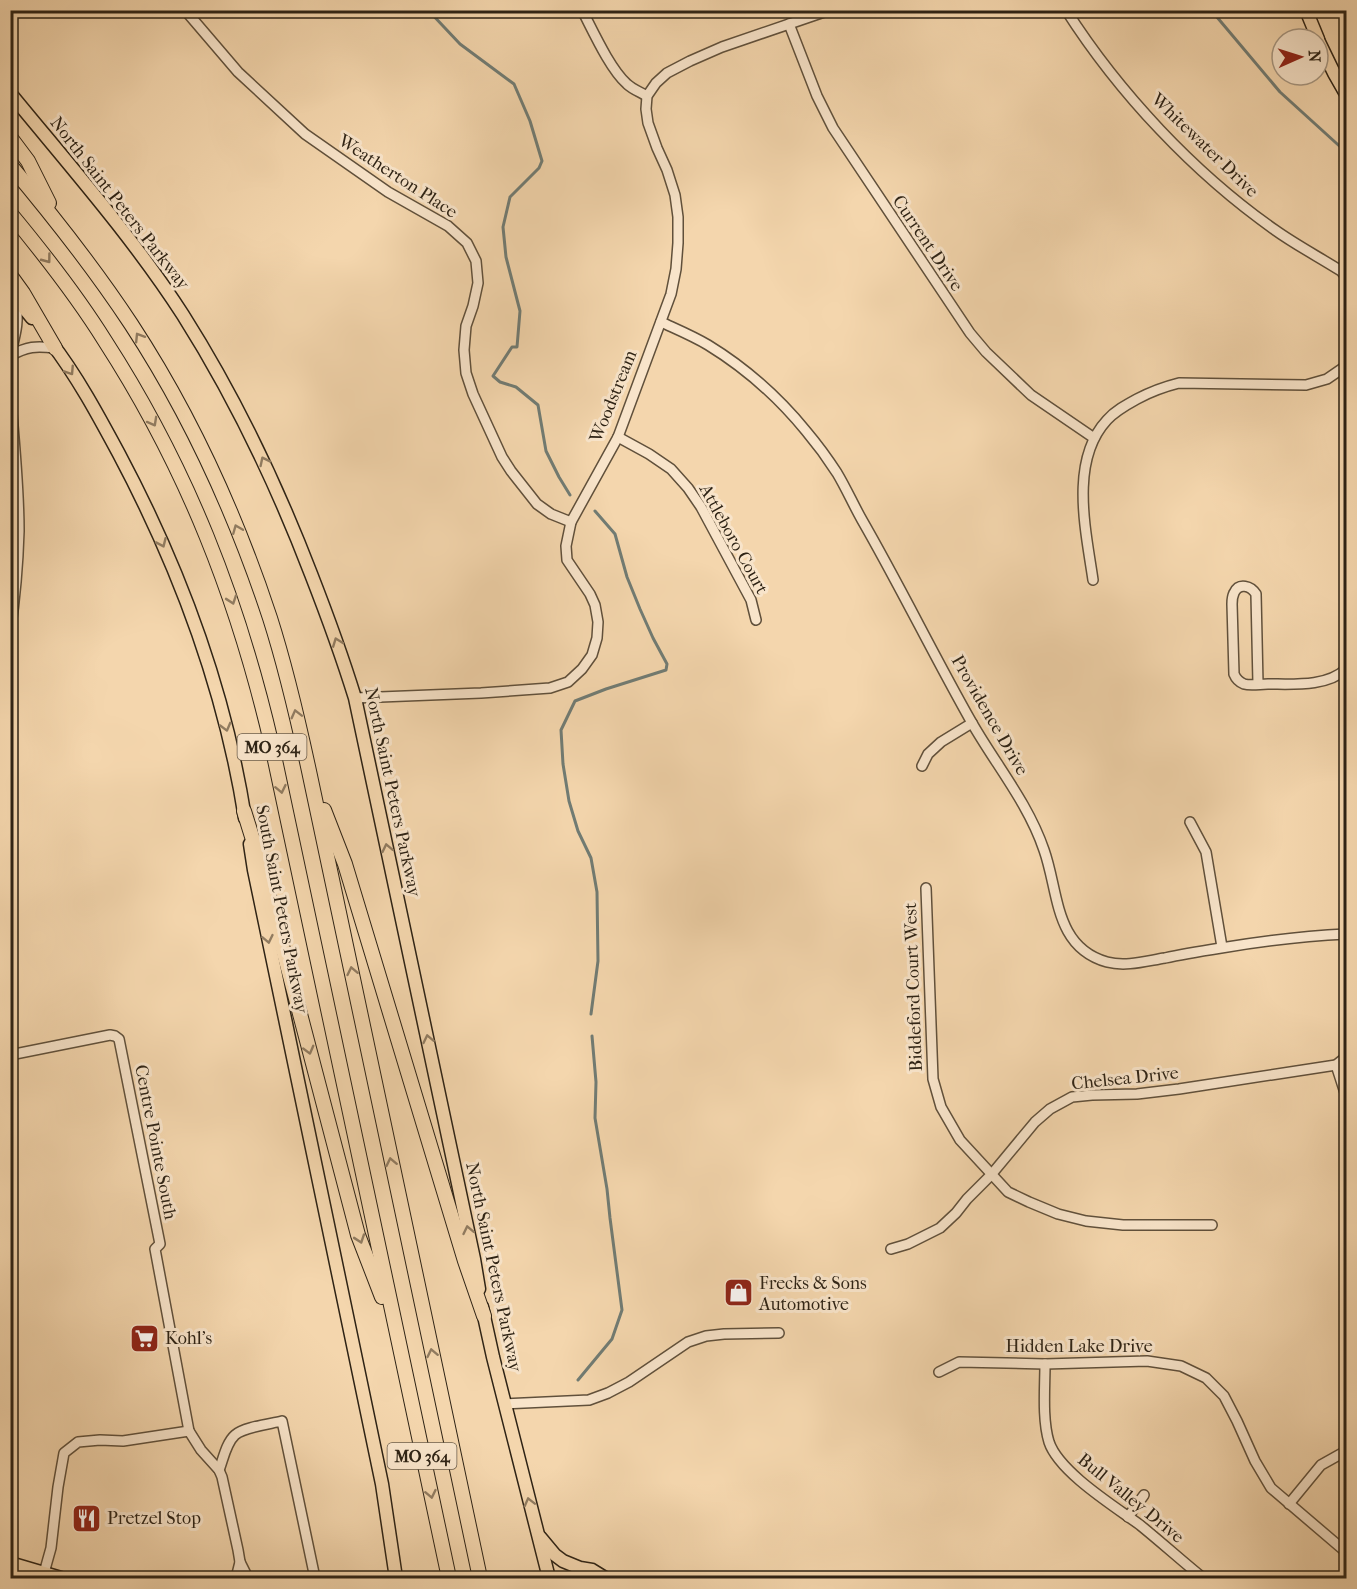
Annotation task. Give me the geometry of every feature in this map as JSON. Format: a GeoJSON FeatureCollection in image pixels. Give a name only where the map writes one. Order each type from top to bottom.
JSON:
{"type":"FeatureCollection","features":[{"type":"Feature","properties":{"kind":"highway"},"geometry":{"type":"LineString","coordinates":[[10,137],[28,161],[61,226]]}},
{"type":"Feature","properties":{"kind":"highway","name":"MO 364"},"geometry":{"type":"LineString","coordinates":[[10,165],[61,226],[102,281],[153,360],[214,476],[235,523],[270,620],[285,669],[309,771],[480,1578]]}},
{"type":"Feature","properties":{"kind":"highway","name":"MO 364"},"geometry":{"type":"LineString","coordinates":[[10,213],[72,293],[133,385],[184,482],[231,598],[260,695],[272,746],[449,1578]]}},
{"type":"Feature","properties":{"kind":"highway"},"geometry":{"type":"LineString","coordinates":[[10,275],[56,348]]}},
{"type":"Feature","properties":{"kind":"highway"},"geometry":{"type":"LineString","coordinates":[[309,771],[345,864],[465,1261],[484,1316]]}},
{"type":"Feature","properties":{"kind":"highway"},"geometry":{"type":"LineString","coordinates":[[244,811],[262,869],[358,1235],[397,1334]]}},
{"type":"Feature","properties":{"kind":"main road"},"geometry":{"type":"LineString","coordinates":[[1306,10],[1313,27]]}},
{"type":"Feature","properties":{"kind":"main road"},"geometry":{"type":"LineString","coordinates":[[1330,65],[1347,94]]}},
{"type":"Feature","properties":{"kind":"main road","name":"North Saint Peters Parkway"},"geometry":{"type":"LineString","coordinates":[[10,93],[121,228],[182,314],[219,374],[242,417],[294,529],[342,654],[355,698],[474,1258],[484,1316],[549,1578]]}},
{"type":"Feature","properties":{"kind":"main road","name":"South Saint Peters Parkway"},"geometry":{"type":"LineString","coordinates":[[13,293],[56,348],[102,423],[144,504],[174,571],[211,674],[229,741],[244,811],[254,870],[380,1472],[396,1578]]}},
{"type":"Feature","properties":{"kind":"main road"},"geometry":{"type":"LineString","coordinates":[[538,1535],[563,1561],[591,1570],[606,1578]]}},
{"type":"Feature","properties":{"kind":"main road"},"geometry":{"type":"LineString","coordinates":[[10,1563],[61,1578]]}},
{"type":"Feature","properties":{"kind":"street","name":"Weatherton Place"},"geometry":{"type":"LineString","coordinates":[[185,10],[238,72],[305,134],[387,192],[448,226],[467,243],[476,261],[478,283],[466,326],[464,350],[466,373],[473,394],[502,457],[516,478],[537,504],[551,514],[571,522]]}},
{"type":"Feature","properties":{"kind":"street"},"geometry":{"type":"LineString","coordinates":[[582,10],[610,62],[624,82],[647,96],[656,82],[667,73],[690,61],[722,47],[830,10]]}},
{"type":"Feature","properties":{"kind":"street","name":"Whitewater Drive"},"geometry":{"type":"LineString","coordinates":[[1066,10],[1113,78],[1185,154],[1259,219],[1347,277]]}},
{"type":"Feature","properties":{"kind":"street","name":"Current Drive"},"geometry":{"type":"LineString","coordinates":[[789,24],[817,96],[833,128],[970,333],[986,352],[1031,395],[1094,438]]}},
{"type":"Feature","properties":{"kind":"street","name":"Woodstream"},"geometry":{"type":"LineString","coordinates":[[355,698],[550,688],[568,682],[582,669],[592,655],[597,638],[598,622],[590,594],[567,560],[566,546],[571,522],[618,437],[671,294],[676,268],[678,217],[675,195],[648,123],[647,96]]}},
{"type":"Feature","properties":{"kind":"street"},"geometry":{"type":"LineString","coordinates":[[10,356],[18,328],[18,314],[13,293]]}},
{"type":"Feature","properties":{"kind":"street","name":"Providence Drive"},"geometry":{"type":"LineString","coordinates":[[661,322],[707,344],[757,381],[806,431],[837,473],[972,723],[1013,787],[1036,830],[1049,867],[1061,918],[1070,936],[1079,946],[1091,955],[1107,962],[1120,964],[1300,936],[1347,934]]}},
{"type":"Feature","properties":{"kind":"street"},"geometry":{"type":"LineString","coordinates":[[10,356],[31,347],[56,348]]}},
{"type":"Feature","properties":{"kind":"street"},"geometry":{"type":"LineString","coordinates":[[1093,580],[1083,502],[1086,463],[1094,438],[1106,421],[1122,407],[1159,387],[1179,383],[1306,385],[1327,379],[1347,364]]}},
{"type":"Feature","properties":{"kind":"street"},"geometry":{"type":"LineString","coordinates":[[10,392],[19,530],[17,576],[10,633]]}},
{"type":"Feature","properties":{"kind":"street","name":"Attleboro Court"},"geometry":{"type":"LineString","coordinates":[[618,437],[671,469],[688,488],[701,507],[751,600],[756,620]]}},
{"type":"Feature","properties":{"kind":"street"},"geometry":{"type":"LineString","coordinates":[[1258,684],[1256,594],[1254,590],[1242,586],[1233,594],[1232,604],[1234,674],[1238,681],[1245,684],[1258,684],[1312,683],[1330,679],[1346,671]]}},
{"type":"Feature","properties":{"kind":"street"},"geometry":{"type":"LineString","coordinates":[[922,766],[928,754],[941,742],[972,723]]}},
{"type":"Feature","properties":{"kind":"street"},"geometry":{"type":"LineString","coordinates":[[1190,822],[1206,852],[1222,947]]}},
{"type":"Feature","properties":{"kind":"street","name":"Biddeford Court West"},"geometry":{"type":"LineString","coordinates":[[926,888],[933,1079],[941,1107],[960,1140],[1008,1192],[1058,1214],[1086,1221],[1122,1225],[1212,1225]]}},
{"type":"Feature","properties":{"kind":"street","name":"Centre Pointe South"},"geometry":{"type":"LineString","coordinates":[[10,1055],[110,1035],[119,1039],[160,1244],[155,1249],[189,1431],[201,1450],[219,1470],[225,1486],[240,1562],[248,1578]]}},
{"type":"Feature","properties":{"kind":"street","name":"Chelsea Drive"},"geometry":{"type":"LineString","coordinates":[[891,1249],[908,1244],[940,1228],[991,1175],[1035,1122],[1050,1109],[1072,1097],[1137,1094],[1179,1089],[1336,1065],[1347,1058]]}},
{"type":"Feature","properties":{"kind":"street"},"geometry":{"type":"LineString","coordinates":[[1336,1065],[1347,1096]]}},
{"type":"Feature","properties":{"kind":"street"},"geometry":{"type":"LineString","coordinates":[[504,1404],[589,1400],[629,1382],[688,1342],[706,1336],[724,1334],[779,1333]]}},
{"type":"Feature","properties":{"kind":"street","name":"Hidden Lake Drive"},"geometry":{"type":"LineString","coordinates":[[939,1372],[959,1362],[1045,1364],[1147,1361],[1181,1366],[1206,1378],[1224,1396],[1255,1461],[1271,1488],[1347,1552]]}},
{"type":"Feature","properties":{"kind":"street","name":"Bull Valley Drive"},"geometry":{"type":"LineString","coordinates":[[1045,1364],[1049,1442],[1065,1466],[1203,1578]]}},
{"type":"Feature","properties":{"kind":"street"},"geometry":{"type":"LineString","coordinates":[[219,1470],[234,1436],[242,1431],[282,1421],[315,1578]]}},
{"type":"Feature","properties":{"kind":"street"},"geometry":{"type":"LineString","coordinates":[[44,1573],[51,1548],[64,1453],[78,1442],[123,1441],[189,1431]]}},
{"type":"Feature","properties":{"kind":"street"},"geometry":{"type":"LineString","coordinates":[[1289,1504],[1321,1465],[1347,1450]]}},
{"type":"Feature","properties":{"kind":"street"},"geometry":{"type":"LineString","coordinates":[[1128,1517],[1143,1495]]}},
{"type":"Feature","properties":{"kind":"street","name":"Centre Pointe South"},"geometry":{"type":"LineString","coordinates":[[236,1578],[240,1562]]}},
{"type":"Feature","properties":{"kind":"waterway"},"geometry":{"type":"LineString","coordinates":[[428,10],[460,44],[514,84],[530,121],[542,161],[539,168],[510,197],[503,227],[506,257],[520,311],[517,347],[512,347],[493,376],[500,382],[516,387],[538,405],[546,451],[570,495]]}},
{"type":"Feature","properties":{"kind":"waterway"},"geometry":{"type":"LineString","coordinates":[[1211,10],[1280,92],[1346,152]]}},
{"type":"Feature","properties":{"kind":"waterway"},"geometry":{"type":"LineString","coordinates":[[591,1014],[598,961],[597,892],[591,858],[578,831],[569,801],[563,764],[561,730],[575,701],[666,670],[667,664],[653,638],[627,577],[615,534],[595,511]]}},
{"type":"Feature","properties":{"kind":"waterway"},"geometry":{"type":"LineString","coordinates":[[578,1380],[612,1339],[622,1310],[607,1189],[595,1118],[596,1082],[592,1036]]}},
{"type":"Feature","properties":{"kind":"place","name":"Frecks & Sons Automotive"},"geometry":{"type":"Point","coordinates":[738,1293]}},
{"type":"Feature","properties":{"kind":"place","name":"Kohl's"},"geometry":{"type":"Point","coordinates":[144,1338]}},
{"type":"Feature","properties":{"kind":"place","name":"Pretzel Stop"},"geometry":{"type":"Point","coordinates":[86,1518]}}]}
